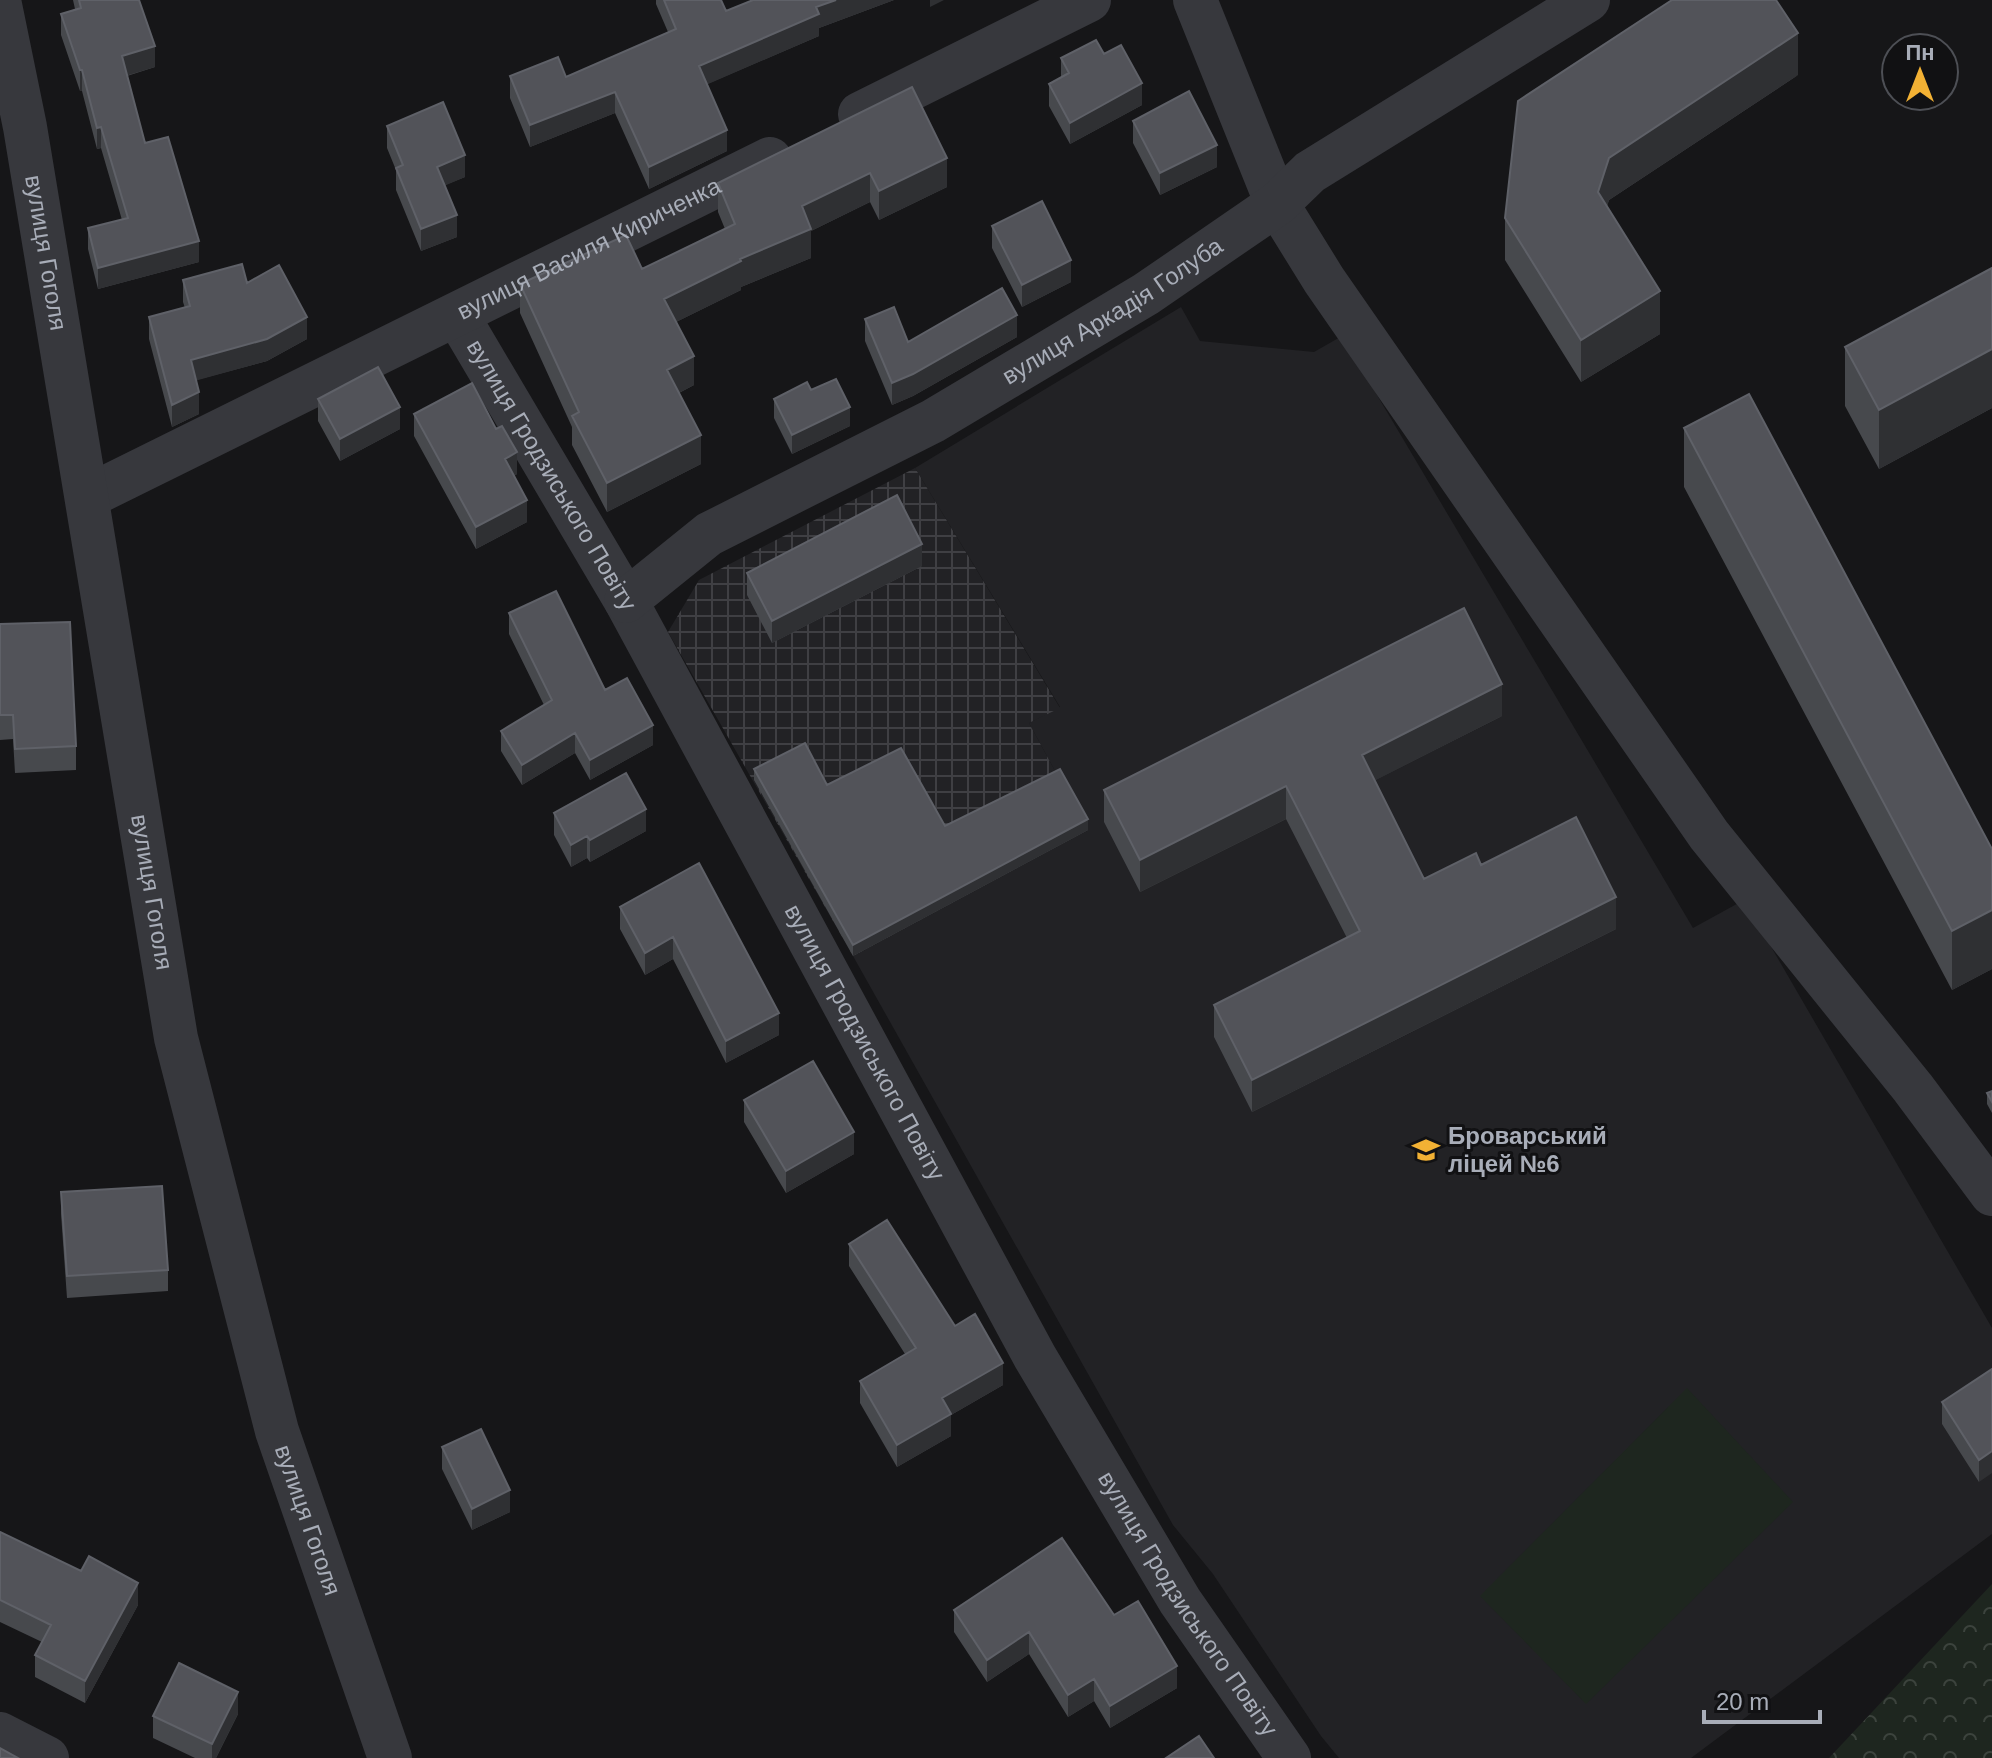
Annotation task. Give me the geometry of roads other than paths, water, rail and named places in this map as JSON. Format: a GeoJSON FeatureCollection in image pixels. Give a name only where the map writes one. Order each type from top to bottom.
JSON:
{"type":"FeatureCollection","features":[{"type":"Feature","properties":{"kind":"street","name":"вулиця Василя Кириченка"},"geometry":{"type":"LineString","coordinates":[[87,497],[1089,0]]}},
{"type":"Feature","properties":{"kind":"street"},"geometry":{"type":"LineString","coordinates":[[1195,0],[1277,204],[1324,280],[1709,835],[1913,1088],[1992,1194]]}},
{"type":"Feature","properties":{"kind":"street","name":"вулиця Аркадія Голуба"},"geometry":{"type":"LineString","coordinates":[[626,601],[709,534],[933,421],[1146,294],[1277,204],[1310,172],[1588,0]]}},
{"type":"Feature","properties":{"kind":"street","name":"вулиця Гоголя"},"geometry":{"type":"LineString","coordinates":[[0,5],[25,127],[176,1038],[277,1431],[390,1758]]}},
{"type":"Feature","properties":{"kind":"street","name":"вулиця Гродзиського Повіту"},"geometry":{"type":"LineString","coordinates":[[457,315],[626,601],[1035,1357],[1185,1610],[1289,1758]]}},
{"type":"Feature","properties":{"kind":"street"},"geometry":{"type":"LineString","coordinates":[[0,1734],[47,1758]]}},
{"type":"Feature","properties":{"kind":"place","name":"Броварський ліцей №6"},"geometry":{"type":"Point","coordinates":[1426,1150]}}]}
